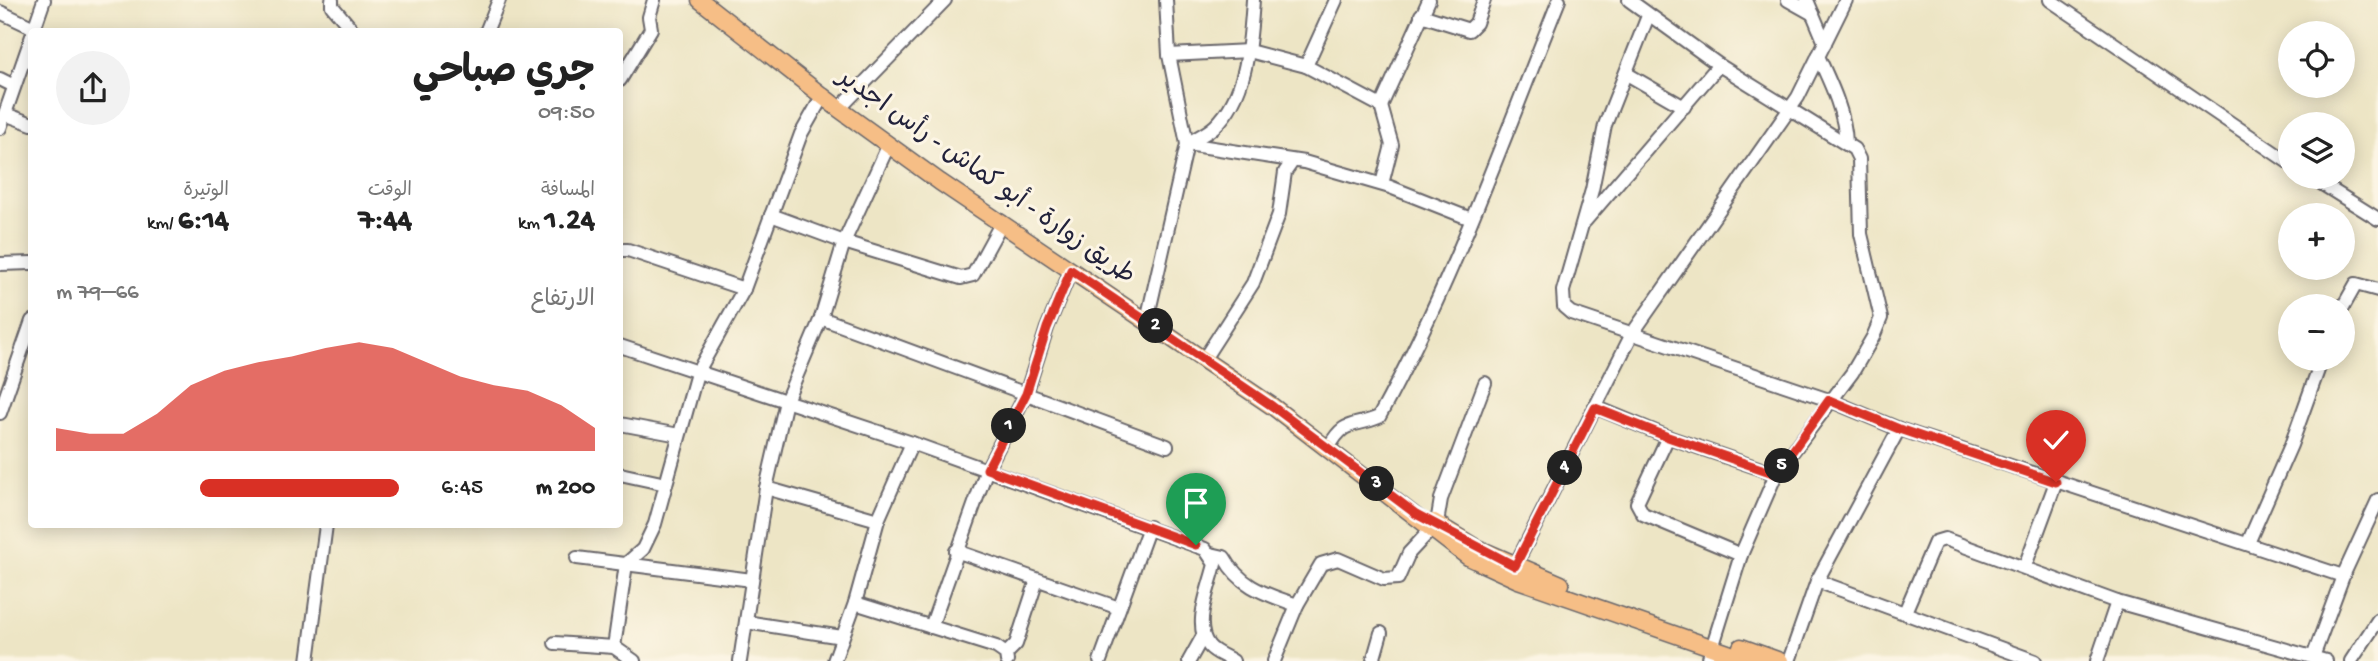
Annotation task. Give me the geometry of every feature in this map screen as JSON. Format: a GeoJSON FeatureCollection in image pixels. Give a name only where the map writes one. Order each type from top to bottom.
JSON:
{"type":"FeatureCollection","features":[{"type":"Feature","properties":{"kind":"main road","name":"طريق زوارة - أبو كماش - رأس اجدير"},"geometry":{"type":"LineString","coordinates":[[701,0],[822,97],[1204,359],[1471,552]]}},
{"type":"Feature","properties":{"kind":"main road"},"geometry":{"type":"LineString","coordinates":[[1471,552],[1515,566],[1713,649],[1780,661]]}},
{"type":"Feature","properties":{"kind":"main road"},"geometry":{"type":"LineString","coordinates":[[1471,552],[1518,580],[1751,661]]}},
{"type":"Feature","properties":{"kind":"street"},"geometry":{"type":"LineString","coordinates":[[34,28],[44,0]]}},
{"type":"Feature","properties":{"kind":"street"},"geometry":{"type":"LineString","coordinates":[[332,0],[332,6],[351,28]]}},
{"type":"Feature","properties":{"kind":"street"},"geometry":{"type":"LineString","coordinates":[[488,28],[499,0]]}},
{"type":"Feature","properties":{"kind":"street"},"geometry":{"type":"LineString","coordinates":[[623,75],[651,29],[649,17],[654,0]]}},
{"type":"Feature","properties":{"kind":"street"},"geometry":{"type":"LineString","coordinates":[[839,109],[945,0]]}},
{"type":"Feature","properties":{"kind":"street"},"geometry":{"type":"LineString","coordinates":[[1147,320],[1187,144],[1169,55],[1166,0]]}},
{"type":"Feature","properties":{"kind":"street"},"geometry":{"type":"LineString","coordinates":[[1187,144],[1216,126],[1232,102],[1249,51],[1253,0]]}},
{"type":"Feature","properties":{"kind":"street"},"geometry":{"type":"LineString","coordinates":[[1306,66],[1336,0]]}},
{"type":"Feature","properties":{"kind":"street"},"geometry":{"type":"LineString","coordinates":[[1382,184],[1392,145],[1381,106],[1429,0]]}},
{"type":"Feature","properties":{"kind":"street"},"geometry":{"type":"LineString","coordinates":[[1421,15],[1469,30],[1476,23],[1484,0]]}},
{"type":"Feature","properties":{"kind":"street"},"geometry":{"type":"LineString","coordinates":[[1329,447],[1336,434],[1348,423],[1379,417],[1402,375],[1471,219],[1559,0]]}},
{"type":"Feature","properties":{"kind":"street"},"geometry":{"type":"LineString","coordinates":[[1629,0],[1719,65],[1788,110],[1814,121],[1854,149],[1859,159],[1861,234],[1881,318],[1852,373],[1829,400],[1776,474],[1741,555],[1713,649]]}},
{"type":"Feature","properties":{"kind":"street"},"geometry":{"type":"LineString","coordinates":[[1788,0],[1813,14]]}},
{"type":"Feature","properties":{"kind":"street"},"geometry":{"type":"LineString","coordinates":[[1807,0],[1825,43]]}},
{"type":"Feature","properties":{"kind":"street"},"geometry":{"type":"LineString","coordinates":[[1515,566],[1632,334],[1788,110],[1846,0]]}},
{"type":"Feature","properties":{"kind":"street"},"geometry":{"type":"LineString","coordinates":[[2050,0],[2278,155]]}},
{"type":"Feature","properties":{"kind":"street"},"geometry":{"type":"LineString","coordinates":[[0,12],[28,29]]}},
{"type":"Feature","properties":{"kind":"street"},"geometry":{"type":"LineString","coordinates":[[1648,16],[1605,125],[1592,190],[1563,291],[1564,307],[1571,313],[1829,400],[1899,429],[2343,576]]}},
{"type":"Feature","properties":{"kind":"street"},"geometry":{"type":"LineString","coordinates":[[0,128],[28,47]]}},
{"type":"Feature","properties":{"kind":"street"},"geometry":{"type":"LineString","coordinates":[[1169,55],[1249,51],[1306,66],[1381,106]]}},
{"type":"Feature","properties":{"kind":"street"},"geometry":{"type":"LineString","coordinates":[[1818,56],[1836,97],[1846,129],[1846,143]]}},
{"type":"Feature","properties":{"kind":"street"},"geometry":{"type":"LineString","coordinates":[[1580,227],[1719,65]]}},
{"type":"Feature","properties":{"kind":"street"},"geometry":{"type":"LineString","coordinates":[[1627,74],[1684,107]]}},
{"type":"Feature","properties":{"kind":"street"},"geometry":{"type":"LineString","coordinates":[[0,79],[15,86]]}},
{"type":"Feature","properties":{"kind":"street"},"geometry":{"type":"LineString","coordinates":[[614,647],[626,564],[643,549],[655,524],[697,373],[744,289],[801,135],[822,97]]}},
{"type":"Feature","properties":{"kind":"street"},"geometry":{"type":"LineString","coordinates":[[5,114],[28,123]]}},
{"type":"Feature","properties":{"kind":"street"},"geometry":{"type":"LineString","coordinates":[[740,661],[766,488],[786,401],[821,318],[844,242],[889,144]]}},
{"type":"Feature","properties":{"kind":"street"},"geometry":{"type":"LineString","coordinates":[[1187,144],[1304,162],[1382,184],[1471,219]]}},
{"type":"Feature","properties":{"kind":"street"},"geometry":{"type":"LineString","coordinates":[[1204,359],[1253,283],[1279,214],[1285,172],[1292,162]]}},
{"type":"Feature","properties":{"kind":"street"},"geometry":{"type":"LineString","coordinates":[[2330,189],[2378,219]]}},
{"type":"Feature","properties":{"kind":"street"},"geometry":{"type":"LineString","coordinates":[[771,215],[844,242],[961,278],[969,277],[982,262],[1002,222]]}},
{"type":"Feature","properties":{"kind":"street"},"geometry":{"type":"LineString","coordinates":[[623,250],[744,289]]}},
{"type":"Feature","properties":{"kind":"street"},"geometry":{"type":"LineString","coordinates":[[0,264],[28,263]]}},
{"type":"Feature","properties":{"kind":"street"},"geometry":{"type":"LineString","coordinates":[[931,627],[987,469],[1026,394],[1047,328],[1071,270]]}},
{"type":"Feature","properties":{"kind":"street"},"geometry":{"type":"LineString","coordinates":[[2349,294],[2353,286],[2360,284],[2378,290]]}},
{"type":"Feature","properties":{"kind":"street"},"geometry":{"type":"LineString","coordinates":[[821,318],[1167,446]]}},
{"type":"Feature","properties":{"kind":"street"},"geometry":{"type":"LineString","coordinates":[[0,413],[28,332]]}},
{"type":"Feature","properties":{"kind":"street"},"geometry":{"type":"LineString","coordinates":[[623,347],[912,443],[1149,527],[1224,557],[1232,572],[1252,590],[1297,605]]}},
{"type":"Feature","properties":{"kind":"street"},"geometry":{"type":"LineString","coordinates":[[2248,543],[2291,445],[2318,371]]}},
{"type":"Feature","properties":{"kind":"street"},"geometry":{"type":"LineString","coordinates":[[1274,661],[1297,605],[1321,564],[1338,559],[1391,580],[1398,578],[1409,553],[1434,527],[1441,499],[1485,383]]}},
{"type":"Feature","properties":{"kind":"street"},"geometry":{"type":"LineString","coordinates":[[1595,408],[1668,437],[1776,474]]}},
{"type":"Feature","properties":{"kind":"street"},"geometry":{"type":"LineString","coordinates":[[623,425],[679,435]]}},
{"type":"Feature","properties":{"kind":"street"},"geometry":{"type":"LineString","coordinates":[[1789,661],[1817,581],[1899,429]]}},
{"type":"Feature","properties":{"kind":"street"},"geometry":{"type":"LineString","coordinates":[[1668,437],[1637,503],[1639,508],[1643,514],[1741,555]]}},
{"type":"Feature","properties":{"kind":"street"},"geometry":{"type":"LineString","coordinates":[[834,661],[855,603],[878,520],[912,443]]}},
{"type":"Feature","properties":{"kind":"street"},"geometry":{"type":"LineString","coordinates":[[623,475],[666,484]]}},
{"type":"Feature","properties":{"kind":"street"},"geometry":{"type":"LineString","coordinates":[[2025,566],[2056,482]]}},
{"type":"Feature","properties":{"kind":"street"},"geometry":{"type":"LineString","coordinates":[[766,488],[878,520]]}},
{"type":"Feature","properties":{"kind":"street"},"geometry":{"type":"LineString","coordinates":[[2313,657],[2343,576],[2374,519],[2378,500]]}},
{"type":"Feature","properties":{"kind":"street"},"geometry":{"type":"LineString","coordinates":[[1100,661],[1149,527]]}},
{"type":"Feature","properties":{"kind":"street"},"geometry":{"type":"LineString","coordinates":[[309,661],[326,528]]}},
{"type":"Feature","properties":{"kind":"street"},"geometry":{"type":"LineString","coordinates":[[1905,612],[1935,542],[1939,539],[2025,566],[2117,602],[2326,661]]}},
{"type":"Feature","properties":{"kind":"street"},"geometry":{"type":"LineString","coordinates":[[956,551],[1119,608]]}},
{"type":"Feature","properties":{"kind":"street"},"geometry":{"type":"LineString","coordinates":[[1211,554],[1215,564],[1202,615],[1203,636],[1209,647],[1233,661]]}},
{"type":"Feature","properties":{"kind":"street"},"geometry":{"type":"LineString","coordinates":[[577,558],[752,580]]}},
{"type":"Feature","properties":{"kind":"street"},"geometry":{"type":"LineString","coordinates":[[855,603],[996,647],[1007,658],[1016,644],[1037,580]]}},
{"type":"Feature","properties":{"kind":"street"},"geometry":{"type":"LineString","coordinates":[[1817,581],[2035,661]]}},
{"type":"Feature","properties":{"kind":"street"},"geometry":{"type":"LineString","coordinates":[[2097,661],[2117,602]]}},
{"type":"Feature","properties":{"kind":"street"},"geometry":{"type":"LineString","coordinates":[[2351,661],[2378,620]]}},
{"type":"Feature","properties":{"kind":"street"},"geometry":{"type":"LineString","coordinates":[[746,622],[842,637]]}},
{"type":"Feature","properties":{"kind":"street"},"geometry":{"type":"LineString","coordinates":[[1373,661],[1381,633]]}},
{"type":"Feature","properties":{"kind":"street"},"geometry":{"type":"LineString","coordinates":[[1189,661],[1203,636]]}},
{"type":"Feature","properties":{"kind":"street"},"geometry":{"type":"LineString","coordinates":[[555,643],[614,647],[628,659]]}},
{"type":"Feature","properties":{"kind":"route"},"geometry":{"type":"LineString","coordinates":[[1196,545],[987,469],[1026,394],[1047,328],[1071,270],[1272,406],[1416,514],[1515,566],[1595,408],[1668,437],[1776,474],[1829,400],[1899,429],[2056,482]]}}]}
